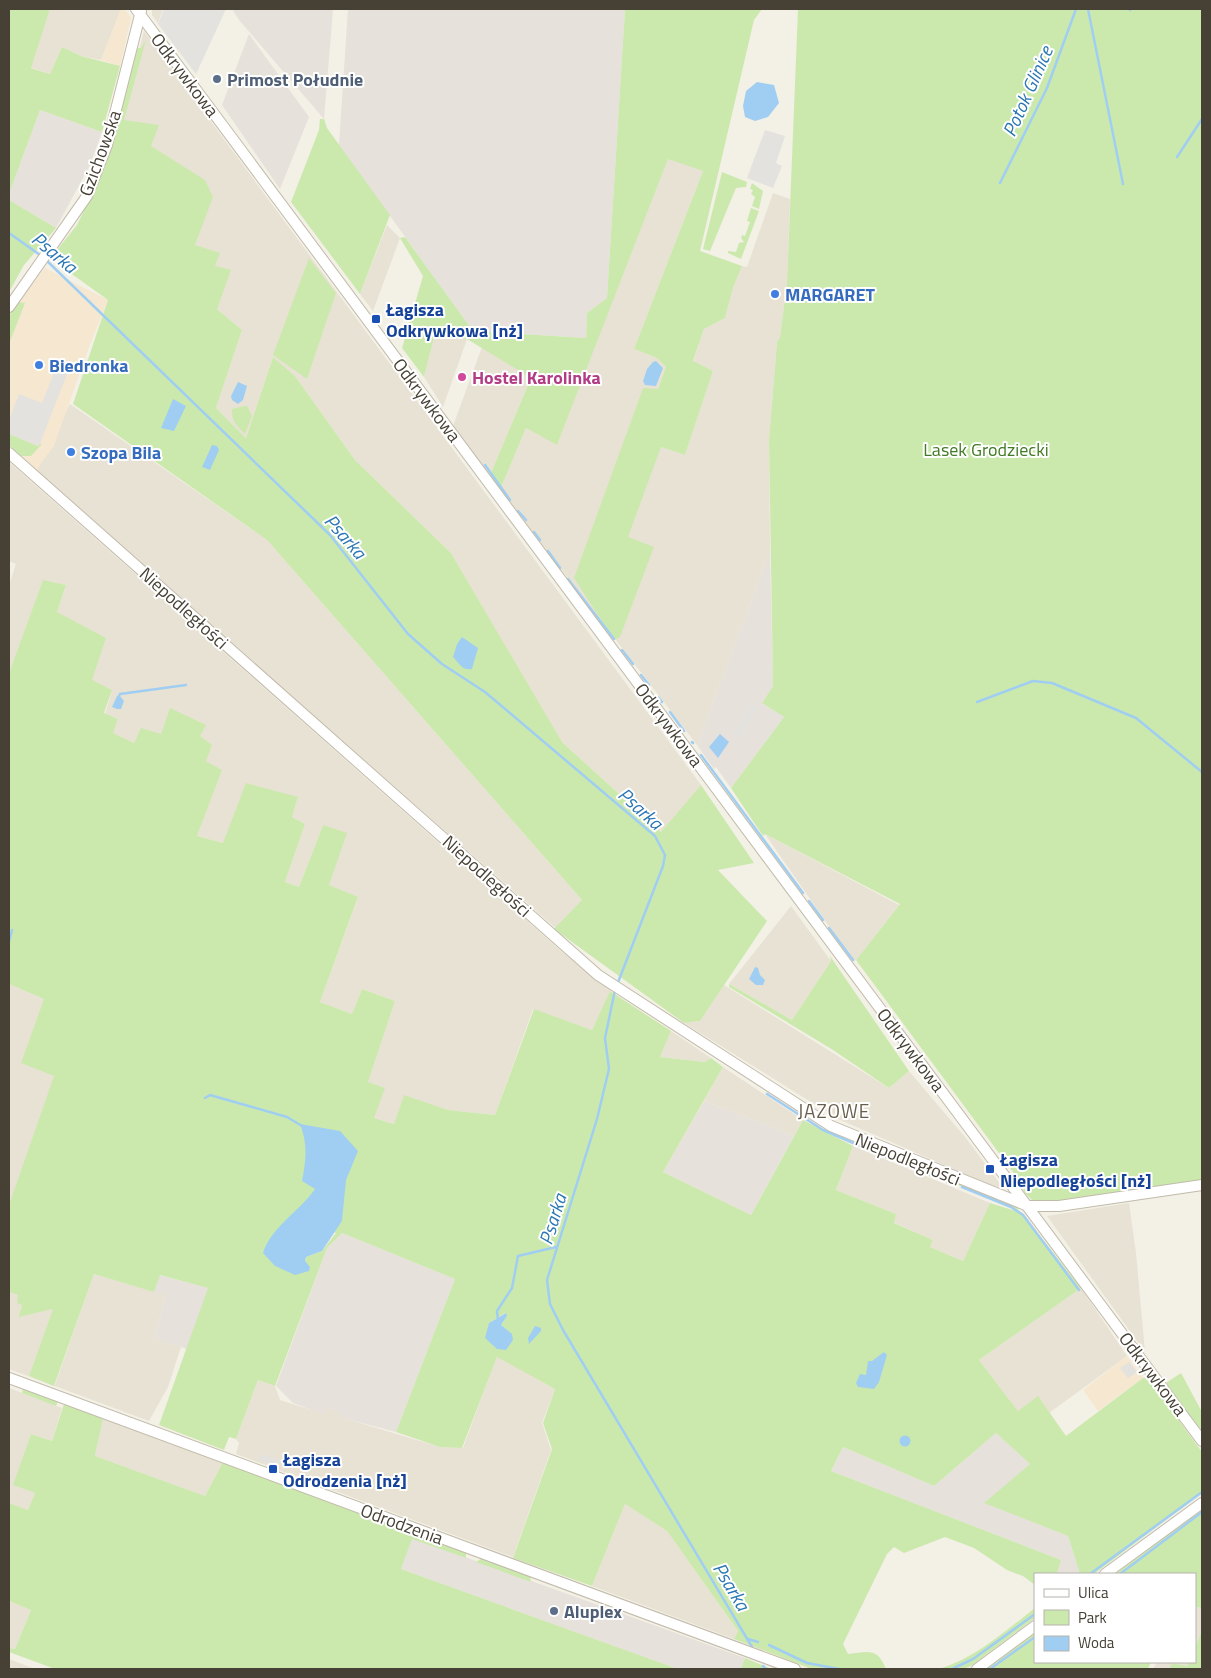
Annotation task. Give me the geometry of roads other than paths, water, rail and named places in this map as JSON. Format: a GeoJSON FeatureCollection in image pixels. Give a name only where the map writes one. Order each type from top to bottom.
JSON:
{"type":"FeatureCollection","features":[{"type":"Feature","properties":{"kind":"street","name":"Gzichowska"},"geometry":{"type":"LineString","coordinates":[[9,307],[53,247],[86,196],[98,169],[107,145],[140,11]]}},
{"type":"Feature","properties":{"kind":"street","name":"Odkrywkowa"},"geometry":{"type":"LineString","coordinates":[[140,11],[1202,1441]]}},
{"type":"Feature","properties":{"kind":"street","name":"Niepodległości"},"geometry":{"type":"LineString","coordinates":[[9,453],[609,982],[831,1126],[1028,1206]]}},
{"type":"Feature","properties":{"kind":"street"},"geometry":{"type":"LineString","coordinates":[[1028,1206],[1059,1206],[1202,1185]]}},
{"type":"Feature","properties":{"kind":"street","name":"Odrodzenia"},"geometry":{"type":"LineString","coordinates":[[9,1378],[795,1669]]}},
{"type":"Feature","properties":{"kind":"street"},"geometry":{"type":"LineString","coordinates":[[1106,1573],[1202,1503]]}},
{"type":"Feature","properties":{"kind":"street"},"geometry":{"type":"LineString","coordinates":[[977,1669],[1034,1627]]}},
{"type":"Feature","properties":{"kind":"water"},"geometry":{"type":"Polygon","coordinates":[[[757,82],[774,85],[779,103],[768,117],[755,121],[745,117],[743,106],[746,91],[757,82]]]}},
{"type":"Feature","properties":{"kind":"water"},"geometry":{"type":"Polygon","coordinates":[[[656,361],[663,368],[656,386],[645,385],[643,381],[647,369],[656,361]]]}},
{"type":"Feature","properties":{"kind":"water"},"geometry":{"type":"Polygon","coordinates":[[[238,382],[247,386],[243,400],[238,404],[232,400],[231,396],[238,382]]]}},
{"type":"Feature","properties":{"kind":"water"},"geometry":{"type":"Polygon","coordinates":[[[173,399],[186,406],[174,431],[161,428],[173,399]]]}},
{"type":"Feature","properties":{"kind":"water"},"geometry":{"type":"Polygon","coordinates":[[[212,445],[217,446],[219,450],[210,470],[202,467],[212,445]]]}},
{"type":"Feature","properties":{"kind":"water"},"geometry":{"type":"Polygon","coordinates":[[[462,637],[478,648],[472,669],[463,668],[453,657],[457,644],[462,637]]]}},
{"type":"Feature","properties":{"kind":"water"},"geometry":{"type":"Polygon","coordinates":[[[117,696],[120,696],[124,701],[121,709],[112,707],[117,696]]]}},
{"type":"Feature","properties":{"kind":"water"},"geometry":{"type":"Polygon","coordinates":[[[720,734],[729,742],[718,758],[709,747],[720,734]]]}},
{"type":"Feature","properties":{"kind":"water"},"geometry":{"type":"Polygon","coordinates":[[[755,967],[758,968],[760,975],[765,980],[763,985],[756,985],[749,979],[755,967]]]}},
{"type":"Feature","properties":{"kind":"water"},"geometry":{"type":"Polygon","coordinates":[[[300,1124],[340,1131],[358,1151],[346,1180],[342,1221],[322,1251],[306,1257],[305,1261],[310,1267],[309,1271],[295,1275],[275,1266],[263,1253],[272,1235],[315,1189],[302,1181],[306,1152],[300,1124]]]}},
{"type":"Feature","properties":{"kind":"water"},"geometry":{"type":"Polygon","coordinates":[[[506,1313],[507,1316],[501,1325],[512,1334],[513,1340],[506,1350],[497,1349],[485,1338],[489,1323],[506,1313]]]}},
{"type":"Feature","properties":{"kind":"water"},"geometry":{"type":"Polygon","coordinates":[[[535,1326],[541,1328],[541,1331],[529,1344],[528,1338],[535,1326]]]}},
{"type":"Feature","properties":{"kind":"water"},"geometry":{"type":"Polygon","coordinates":[[[884,1352],[887,1355],[879,1382],[874,1389],[858,1387],[856,1383],[860,1374],[866,1375],[868,1361],[872,1361],[884,1352]]]}},
{"type":"Feature","properties":{"kind":"water"},"geometry":{"type":"Polygon","coordinates":[[[905,1435],[911,1441],[905,1447],[899,1441],[905,1435]]]}},
{"type":"Feature","properties":{"kind":"waterway","name":"Potok Glinice"},"geometry":{"type":"LineString","coordinates":[[1000,183],[1047,88],[1076,9]]}},
{"type":"Feature","properties":{"kind":"waterway"},"geometry":{"type":"LineString","coordinates":[[1088,9],[1123,184]]}},
{"type":"Feature","properties":{"kind":"waterway"},"geometry":{"type":"LineString","coordinates":[[1177,157],[1202,119]]}},
{"type":"Feature","properties":{"kind":"waterway","name":"Psarka"},"geometry":{"type":"LineString","coordinates":[[9,233],[40,255]]}},
{"type":"Feature","properties":{"kind":"waterway","name":"Psarka"},"geometry":{"type":"LineString","coordinates":[[45,259],[330,535],[408,634],[442,664],[485,692],[655,836],[665,855],[663,866],[617,985]]}},
{"type":"Feature","properties":{"kind":"waterway"},"geometry":{"type":"LineString","coordinates":[[485,465],[510,500]]}},
{"type":"Feature","properties":{"kind":"waterway"},"geometry":{"type":"LineString","coordinates":[[518,511],[526,520]]}},
{"type":"Feature","properties":{"kind":"waterway"},"geometry":{"type":"LineString","coordinates":[[534,532],[540,540]]}},
{"type":"Feature","properties":{"kind":"waterway"},"geometry":{"type":"LineString","coordinates":[[548,551],[560,568]]}},
{"type":"Feature","properties":{"kind":"waterway"},"geometry":{"type":"LineString","coordinates":[[568,579],[614,639]]}},
{"type":"Feature","properties":{"kind":"waterway"},"geometry":{"type":"LineString","coordinates":[[622,650],[633,664]]}},
{"type":"Feature","properties":{"kind":"waterway"},"geometry":{"type":"LineString","coordinates":[[641,675],[649,685]]}},
{"type":"Feature","properties":{"kind":"waterway"},"geometry":{"type":"LineString","coordinates":[[977,702],[1033,681],[1052,683],[1136,718],[1202,772]]}},
{"type":"Feature","properties":{"kind":"waterway"},"geometry":{"type":"LineString","coordinates":[[119,696],[120,694],[186,685]]}},
{"type":"Feature","properties":{"kind":"waterway"},"geometry":{"type":"LineString","coordinates":[[658,697],[662,702]]}},
{"type":"Feature","properties":{"kind":"waterway"},"geometry":{"type":"LineString","coordinates":[[670,712],[684,731]]}},
{"type":"Feature","properties":{"kind":"waterway"},"geometry":{"type":"LineString","coordinates":[[701,755],[803,893]]}},
{"type":"Feature","properties":{"kind":"waterway"},"geometry":{"type":"LineString","coordinates":[[809,901],[823,920]]}},
{"type":"Feature","properties":{"kind":"waterway"},"geometry":{"type":"LineString","coordinates":[[829,928],[853,960]]}},
{"type":"Feature","properties":{"kind":"waterway"},"geometry":{"type":"LineString","coordinates":[[9,942],[12,930]]}},
{"type":"Feature","properties":{"kind":"waterway","name":"Psarka"},"geometry":{"type":"LineString","coordinates":[[615,990],[605,1038],[609,1069],[597,1119],[547,1280],[550,1304],[563,1330],[752,1647]]}},
{"type":"Feature","properties":{"kind":"waterway"},"geometry":{"type":"LineString","coordinates":[[767,1094],[823,1130],[886,1157]]}},
{"type":"Feature","properties":{"kind":"waterway"},"geometry":{"type":"LineString","coordinates":[[205,1098],[210,1095],[287,1117],[302,1126]]}},
{"type":"Feature","properties":{"kind":"waterway"},"geometry":{"type":"LineString","coordinates":[[898,1162],[949,1182]]}},
{"type":"Feature","properties":{"kind":"waterway"},"geometry":{"type":"LineString","coordinates":[[962,1187],[1011,1207],[1023,1215],[1079,1290]]}},
{"type":"Feature","properties":{"kind":"waterway"},"geometry":{"type":"LineString","coordinates":[[498,1320],[497,1311],[512,1288],[518,1256],[556,1247]]}},
{"type":"Feature","properties":{"kind":"waterway"},"geometry":{"type":"LineString","coordinates":[[1091,1573],[1202,1492]]}},
{"type":"Feature","properties":{"kind":"waterway"},"geometry":{"type":"LineString","coordinates":[[1121,1573],[1202,1512]]}},
{"type":"Feature","properties":{"kind":"waterway"},"geometry":{"type":"LineString","coordinates":[[952,1669],[973,1659],[1034,1615]]}},
{"type":"Feature","properties":{"kind":"waterway"},"geometry":{"type":"LineString","coordinates":[[990,1669],[1034,1638]]}},
{"type":"Feature","properties":{"kind":"waterway"},"geometry":{"type":"LineString","coordinates":[[748,1639],[758,1642]]}},
{"type":"Feature","properties":{"kind":"waterway"},"geometry":{"type":"LineString","coordinates":[[769,1645],[807,1663],[839,1669]]}},
{"type":"Feature","properties":{"kind":"waterway","name":"Psarka"},"geometry":{"type":"LineString","coordinates":[[763,1666],[766,1669]]}},
{"type":"Feature","properties":{"kind":"place","name":"Primost Południe"},"geometry":{"type":"Point","coordinates":[217,79]}},
{"type":"Feature","properties":{"kind":"place","name":"MARGARET"},"geometry":{"type":"Point","coordinates":[775,294]}},
{"type":"Feature","properties":{"kind":"place","name":"Łagisza Odkrywkowa [nż]"},"geometry":{"type":"Point","coordinates":[376,319]}},
{"type":"Feature","properties":{"kind":"place","name":"Biedronka"},"geometry":{"type":"Point","coordinates":[39,365]}},
{"type":"Feature","properties":{"kind":"place","name":"Hostel Karolinka"},"geometry":{"type":"Point","coordinates":[462,377]}},
{"type":"Feature","properties":{"kind":"place","name":"Szopa Bila"},"geometry":{"type":"Point","coordinates":[71,452]}},
{"type":"Feature","properties":{"kind":"place","name":"Łagisza Niepodległości [nż]"},"geometry":{"type":"Point","coordinates":[990,1169]}},
{"type":"Feature","properties":{"kind":"place","name":"Łagisza Odrodzenia [nż]"},"geometry":{"type":"Point","coordinates":[273,1469]}},
{"type":"Feature","properties":{"kind":"place","name":"Aluplex"},"geometry":{"type":"Point","coordinates":[554,1611]}},
{"type":"Feature","properties":{"kind":"district","name":"JAZOWE"},"geometry":{"type":"Point","coordinates":[834,1110]}},
{"type":"Feature","properties":{"kind":"park label","name":"Lasek Grodziecki"},"geometry":{"type":"Point","coordinates":[986,449]}}]}
